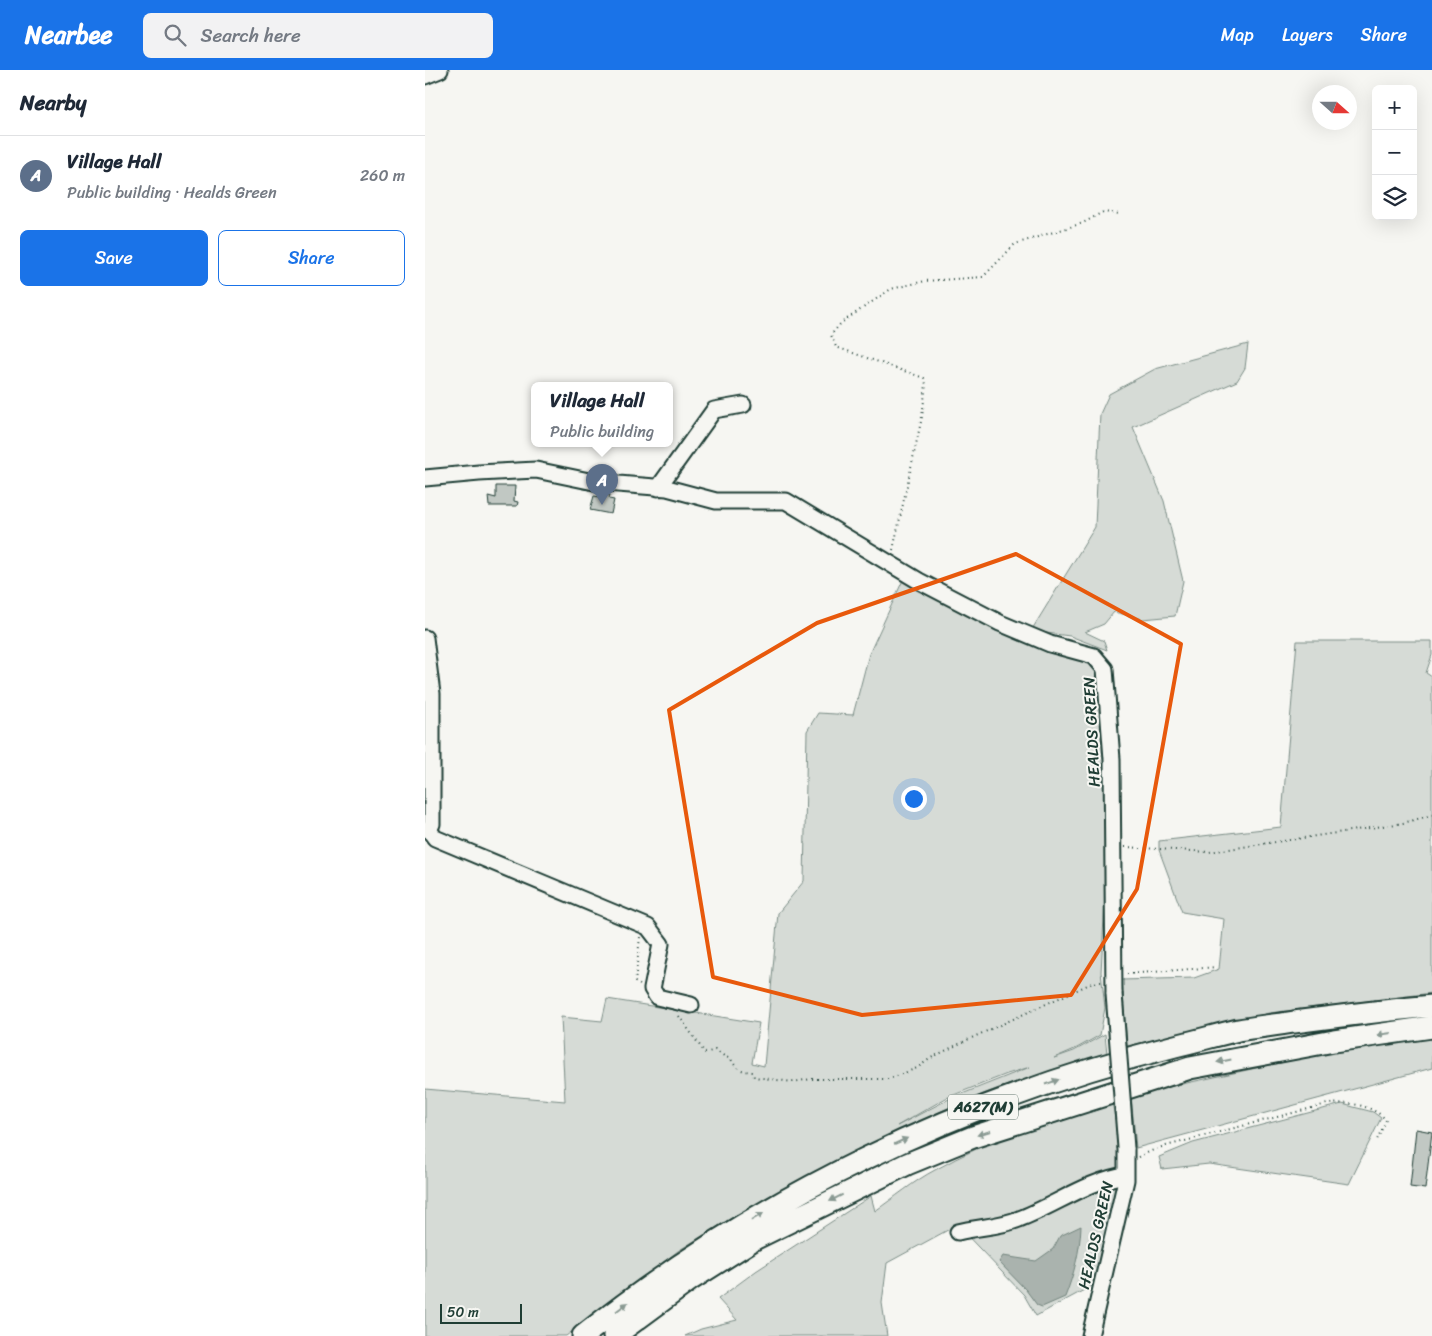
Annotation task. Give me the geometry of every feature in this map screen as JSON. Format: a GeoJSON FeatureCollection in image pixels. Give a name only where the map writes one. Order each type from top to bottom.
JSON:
{"type":"FeatureCollection","features":[{"type":"Feature","properties":{"kind":"highway","name":"A627(M)"},"geometry":{"type":"LineString","coordinates":[[583,1336],[671,1270],[713,1242],[805,1189],[868,1156],[995,1102],[1065,1077],[1132,1057],[1239,1030],[1365,1012],[1432,1006]]}},
{"type":"Feature","properties":{"kind":"highway","name":"A627(M)"},"geometry":{"type":"LineString","coordinates":[[614,1336],[690,1280],[756,1238],[899,1168],[973,1136],[1189,1068],[1334,1041],[1432,1027]]}},
{"type":"Feature","properties":{"kind":"street"},"geometry":{"type":"LineString","coordinates":[[425,76],[440,70]]}},
{"type":"Feature","properties":{"kind":"street"},"geometry":{"type":"LineString","coordinates":[[658,488],[714,410],[743,405]]}},
{"type":"Feature","properties":{"kind":"street","name":"HEALDS GREEN"},"geometry":{"type":"LineString","coordinates":[[425,478],[535,470],[594,482],[658,488],[716,501],[786,501],[919,581],[1000,623],[1050,644],[1093,656],[1105,669],[1112,759],[1111,983],[1126,1148],[1126,1180],[1090,1336]]}},
{"type":"Feature","properties":{"kind":"street"},"geometry":{"type":"LineString","coordinates":[[425,638],[432,694],[432,824],[427,830],[435,838],[648,927],[661,944],[653,988],[657,997],[691,1005]]}},
{"type":"Feature","properties":{"kind":"street"},"geometry":{"type":"LineString","coordinates":[[958,1232],[1016,1220],[1044,1209],[1126,1169]]}},
{"type":"Feature","properties":{"kind":"path"},"geometry":{"type":"LineString","coordinates":[[890,563],[922,417],[926,384],[924,378],[907,371],[836,347],[831,335],[841,323],[891,289],[925,281],[983,277],[1015,244],[1083,223],[1103,212],[1120,214]]}},
{"type":"Feature","properties":{"kind":"path"},"geometry":{"type":"LineString","coordinates":[[1112,846],[1209,852],[1403,823],[1432,815]]}},
{"type":"Feature","properties":{"kind":"path"},"geometry":{"type":"LineString","coordinates":[[641,924],[635,982],[642,987]]}},
{"type":"Feature","properties":{"kind":"path"},"geometry":{"type":"LineString","coordinates":[[677,1013],[705,1053],[715,1050],[731,1059],[736,1068],[753,1072],[754,1077],[793,1082],[811,1079],[889,1079],[917,1068],[931,1058],[965,1041],[1091,983],[1111,983],[1217,967]]}},
{"type":"Feature","properties":{"kind":"path"},"geometry":{"type":"LineString","coordinates":[[1126,1169],[1158,1148],[1327,1104],[1345,1102],[1374,1110],[1385,1117],[1386,1120],[1377,1140]]}},
{"type":"Feature","properties":{"kind":"highlighted area"},"geometry":{"type":"Polygon","coordinates":[[[1016,554],[1181,644],[1137,889],[1071,995],[862,1015],[713,977],[669,710],[817,623],[1016,554]]]}},
{"type":"Feature","properties":{"kind":"shaded area"},"geometry":{"type":"Polygon","coordinates":[[[1248,344],[1245,368],[1237,381],[1133,427],[1164,501],[1183,581],[1175,616],[1143,619],[1114,612],[1104,624],[1085,632],[1104,641],[1107,650],[1070,636],[1031,631],[1095,527],[1100,414],[1109,394],[1155,369],[1248,344]]]}},
{"type":"Feature","properties":{"kind":"shaded area"},"geometry":{"type":"Polygon","coordinates":[[[903,580],[963,613],[1031,644],[1087,662],[1098,672],[1101,694],[1108,845],[1101,972],[1105,1008],[1100,1035],[1054,1058],[1074,1051],[1105,1034],[1107,1054],[999,1088],[952,1106],[830,1164],[736,1215],[678,1251],[566,1336],[425,1336],[425,1089],[565,1101],[561,1017],[602,1021],[607,999],[759,1023],[752,1063],[764,1066],[778,913],[804,881],[807,731],[818,713],[853,715],[869,654],[903,580]],[[1030,1067],[946,1098],[897,1126],[947,1100],[1030,1067]]]}},
{"type":"Feature","properties":{"kind":"shaded area"},"geometry":{"type":"Polygon","coordinates":[[[1297,641],[1432,641],[1432,655],[1426,673],[1432,677],[1432,993],[1269,1013],[1127,1046],[1122,980],[1194,978],[1219,969],[1224,919],[1182,912],[1159,850],[1159,841],[1281,827],[1297,641]]]}},
{"type":"Feature","properties":{"kind":"shaded area"},"geometry":{"type":"Polygon","coordinates":[[[1432,1038],[1432,1068],[1136,1148],[1131,1095],[1368,1044],[1432,1038]]]}},
{"type":"Feature","properties":{"kind":"shaded area"},"geometry":{"type":"Polygon","coordinates":[[[1111,1096],[1122,1158],[1120,1188],[1099,1282],[1036,1316],[1024,1295],[957,1225],[887,1263],[882,1303],[887,1336],[685,1336],[701,1329],[737,1320],[718,1299],[756,1271],[871,1196],[875,1211],[919,1179],[977,1148],[1111,1096]]]}},
{"type":"Feature","properties":{"kind":"shaded area"},"geometry":{"type":"Polygon","coordinates":[[[1342,1104],[1373,1112],[1381,1118],[1349,1184],[1209,1164],[1162,1169],[1159,1157],[1193,1143],[1342,1104]]]}},
{"type":"Feature","properties":{"kind":"shaded area"},"geometry":{"type":"Polygon","coordinates":[[[1081,1226],[1076,1262],[1065,1297],[1042,1307],[1037,1305],[1026,1290],[999,1262],[1003,1256],[1036,1261],[1053,1249],[1060,1236],[1081,1226]]]}},
{"type":"Feature","properties":{"kind":"building"},"geometry":{"type":"Polygon","coordinates":[[[496,486],[515,486],[514,501],[518,502],[517,506],[489,506],[488,496],[496,498],[496,486]]]}},
{"type":"Feature","properties":{"kind":"building"},"geometry":{"type":"Polygon","coordinates":[[[601,493],[610,495],[609,499],[614,500],[611,514],[590,510],[594,496],[600,497],[601,493]]]}},
{"type":"Feature","properties":{"kind":"building"},"geometry":{"type":"Polygon","coordinates":[[[1416,1129],[1432,1132],[1425,1189],[1410,1187],[1416,1129]]]}},
{"type":"Feature","properties":{"kind":"place","name":"Village Hall"},"geometry":{"type":"Point","coordinates":[602,505]}}]}
